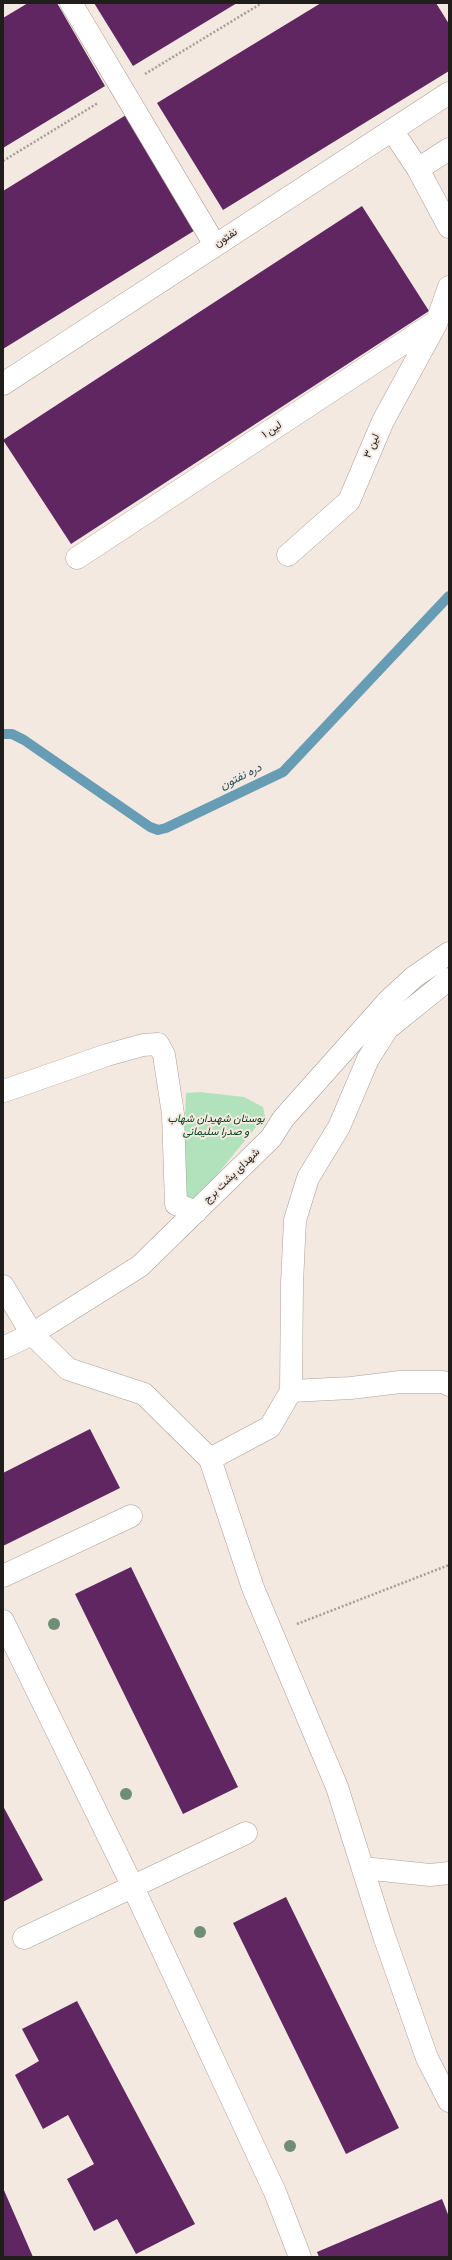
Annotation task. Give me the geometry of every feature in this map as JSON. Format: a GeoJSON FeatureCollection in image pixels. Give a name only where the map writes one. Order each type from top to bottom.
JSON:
{"type":"FeatureCollection","features":[{"type":"Feature","properties":{"kind":"street"},"geometry":{"type":"LineString","coordinates":[[70,3],[215,245]]}},
{"type":"Feature","properties":{"kind":"street","name":"نفتون"},"geometry":{"type":"LineString","coordinates":[[3,384],[449,93]]}},
{"type":"Feature","properties":{"kind":"street"},"geometry":{"type":"LineString","coordinates":[[392,130],[418,169],[449,227]]}},
{"type":"Feature","properties":{"kind":"street"},"geometry":{"type":"LineString","coordinates":[[418,169],[449,149]]}},
{"type":"Feature","properties":{"kind":"street"},"geometry":{"type":"LineString","coordinates":[[437,321],[449,287]]}},
{"type":"Feature","properties":{"kind":"street","name":"لین ۳"},"geometry":{"type":"LineString","coordinates":[[288,555],[349,501],[383,421],[437,321]]}},
{"type":"Feature","properties":{"kind":"street","name":"لین ۱"},"geometry":{"type":"LineString","coordinates":[[77,558],[437,321]]}},
{"type":"Feature","properties":{"kind":"street","name":"شهدای پشت برج"},"geometry":{"type":"LineString","coordinates":[[3,1348],[32,1334],[140,1266],[271,1138],[283,1119],[389,1000],[414,977],[449,953]]}},
{"type":"Feature","properties":{"kind":"street"},"geometry":{"type":"LineString","coordinates":[[210,1459],[270,1427],[291,1391],[292,1284],[295,1220],[308,1178],[339,1127],[368,1059],[387,1029],[449,979]]}},
{"type":"Feature","properties":{"kind":"street"},"geometry":{"type":"LineString","coordinates":[[4,1091],[107,1055],[143,1045],[158,1044],[164,1055],[172,1114],[176,1204],[174,1232]]}},
{"type":"Feature","properties":{"kind":"street"},"geometry":{"type":"LineString","coordinates":[[176,1204],[196,1212]]}},
{"type":"Feature","properties":{"kind":"street"},"geometry":{"type":"LineString","coordinates":[[3,1286],[32,1334],[68,1369],[144,1394],[210,1459],[253,1588],[337,1787],[362,1868],[427,2058],[449,2101]]}},
{"type":"Feature","properties":{"kind":"street"},"geometry":{"type":"LineString","coordinates":[[291,1391],[351,1388],[400,1382],[443,1382],[449,1386]]}},
{"type":"Feature","properties":{"kind":"street"},"geometry":{"type":"LineString","coordinates":[[3,1576],[131,1516]]}},
{"type":"Feature","properties":{"kind":"street"},"geometry":{"type":"LineString","coordinates":[[3,1621],[133,1886],[275,2192],[300,2257]]}},
{"type":"Feature","properties":{"kind":"street"},"geometry":{"type":"LineString","coordinates":[[24,1938],[246,1833]]}},
{"type":"Feature","properties":{"kind":"street"},"geometry":{"type":"LineString","coordinates":[[362,1868],[430,1875],[449,1873]]}},
{"type":"Feature","properties":{"kind":"path"},"geometry":{"type":"LineString","coordinates":[[272,1633],[449,1565]]}},
{"type":"Feature","properties":{"kind":"green space","name":"بوستان شهیدان شهاب و صدرا سلیمانی"},"geometry":{"type":"Polygon","coordinates":[[[200,1092],[244,1097],[263,1107],[265,1116],[193,1204],[182,1200],[186,1093],[200,1092]]]}},
{"type":"Feature","properties":{"kind":"building"},"geometry":{"type":"Polygon","coordinates":[[[28,3],[57,3],[105,86],[3,148],[3,18],[28,3]]]}},
{"type":"Feature","properties":{"kind":"building"},"geometry":{"type":"Polygon","coordinates":[[[94,3],[237,3],[133,66],[94,3]]]}},
{"type":"Feature","properties":{"kind":"building"},"geometry":{"type":"Polygon","coordinates":[[[321,3],[436,3],[449,24],[449,71],[223,210],[157,103],[321,3]]]}},
{"type":"Feature","properties":{"kind":"building"},"geometry":{"type":"Polygon","coordinates":[[[126,115],[197,229],[3,349],[3,191],[126,115]]]}},
{"type":"Feature","properties":{"kind":"building"},"geometry":{"type":"Polygon","coordinates":[[[362,206],[429,311],[71,544],[3,440],[362,206]]]}},
{"type":"Feature","properties":{"kind":"building"},"geometry":{"type":"Polygon","coordinates":[[[90,1429],[120,1488],[3,1546],[3,1473],[90,1429]]]}},
{"type":"Feature","properties":{"kind":"building"},"geometry":{"type":"Polygon","coordinates":[[[131,1567],[238,1787],[183,1814],[75,1594],[131,1567]]]}},
{"type":"Feature","properties":{"kind":"building"},"geometry":{"type":"Polygon","coordinates":[[[3,1806],[43,1880],[3,1902],[3,1806]]]}},
{"type":"Feature","properties":{"kind":"building"},"geometry":{"type":"Polygon","coordinates":[[[286,1897],[399,2128],[346,2154],[233,1923],[286,1897]]]}},
{"type":"Feature","properties":{"kind":"building"},"geometry":{"type":"Polygon","coordinates":[[[77,2001],[195,2224],[136,2254],[117,2219],[94,2231],[67,2179],[94,2164],[68,2115],[43,2129],[15,2075],[39,2061],[22,2029],[77,2001]]]}},
{"type":"Feature","properties":{"kind":"building"},"geometry":{"type":"Polygon","coordinates":[[[3,2188],[33,2257],[3,2257],[3,2188]]]}},
{"type":"Feature","properties":{"kind":"building"},"geometry":{"type":"Polygon","coordinates":[[[442,2199],[449,2217],[449,2257],[319,2257],[317,2252],[442,2199]]]}},
{"type":"Feature","properties":{"kind":"waterway","name":"دره نفتون"},"geometry":{"type":"LineString","coordinates":[[3,734],[12,734],[24,740],[150,827],[158,830],[166,828],[283,772],[449,596]]}}]}
